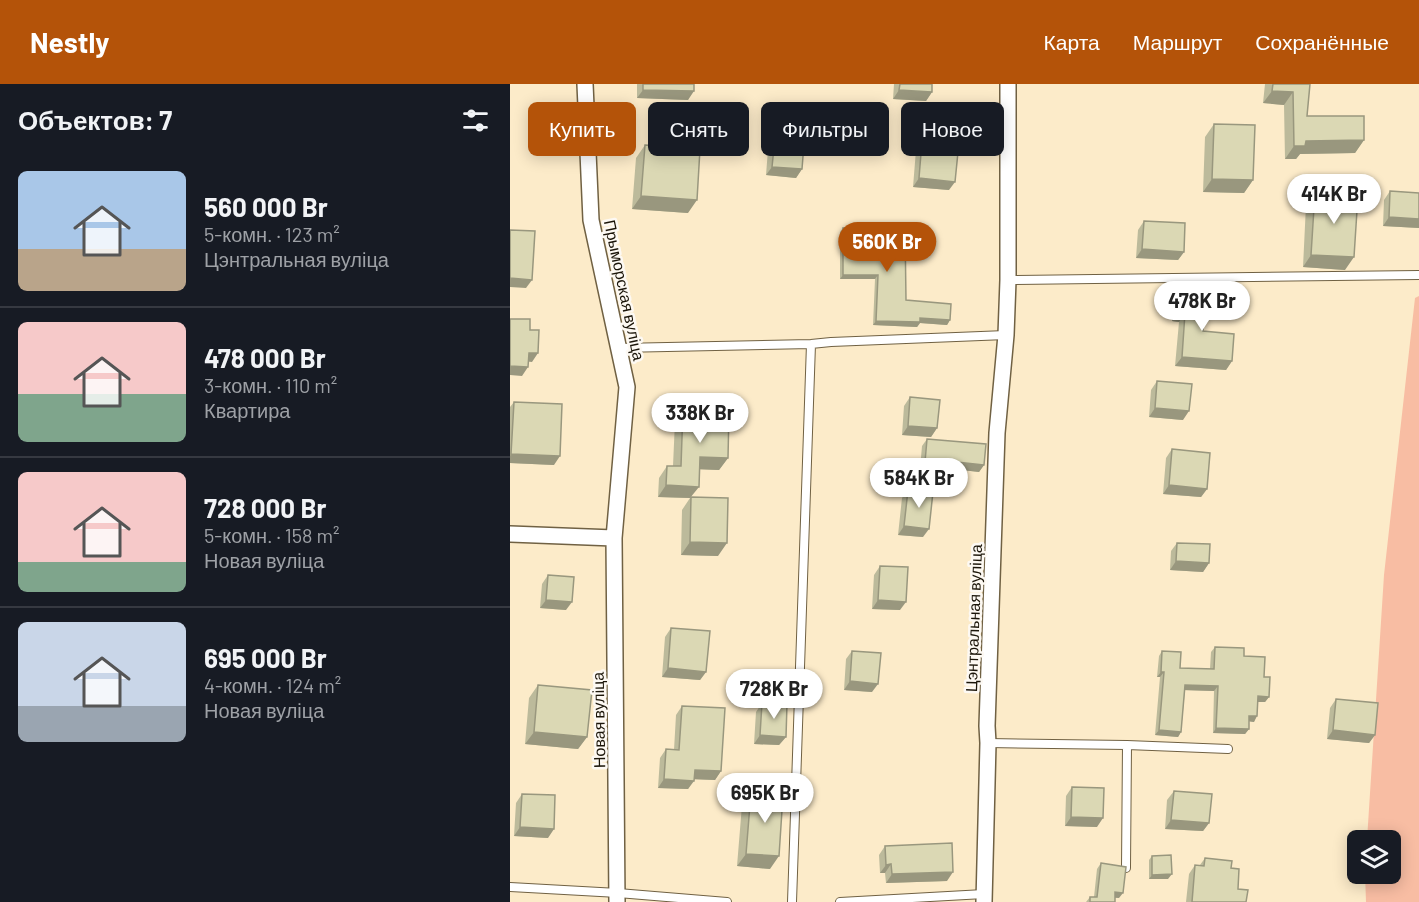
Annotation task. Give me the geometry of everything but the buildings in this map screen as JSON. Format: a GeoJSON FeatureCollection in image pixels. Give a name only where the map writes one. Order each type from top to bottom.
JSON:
{"type":"FeatureCollection","features":[{"type":"Feature","properties":{"kind":"street","name":"Прыморская вуліца"},"geometry":{"type":"LineString","coordinates":[[585,84],[591,220],[627,387],[614,538]]}},
{"type":"Feature","properties":{"kind":"street","name":"Цэнтральная вуліца"},"geometry":{"type":"LineString","coordinates":[[984,898],[987,726],[997,433],[1006,335],[1008,280],[1008,84]]}},
{"type":"Feature","properties":{"kind":"street"},"geometry":{"type":"LineString","coordinates":[[510,534],[614,538]]}},
{"type":"Feature","properties":{"kind":"street","name":"Новая вуліца"},"geometry":{"type":"LineString","coordinates":[[614,538],[617,898]]}},
{"type":"Feature","properties":{"kind":"lane"},"geometry":{"type":"LineString","coordinates":[[1008,280],[1419,275]]}},
{"type":"Feature","properties":{"kind":"lane"},"geometry":{"type":"LineString","coordinates":[[619,348],[811,344],[1006,335]]}},
{"type":"Feature","properties":{"kind":"lane"},"geometry":{"type":"LineString","coordinates":[[792,902],[811,344]]}},
{"type":"Feature","properties":{"kind":"lane"},"geometry":{"type":"LineString","coordinates":[[988,743],[1228,749]]}},
{"type":"Feature","properties":{"kind":"lane"},"geometry":{"type":"LineString","coordinates":[[1125,868],[1127,745]]}},
{"type":"Feature","properties":{"kind":"lane"},"geometry":{"type":"LineString","coordinates":[[510,887],[617,898],[726,902]]}},
{"type":"Feature","properties":{"kind":"lane"},"geometry":{"type":"LineString","coordinates":[[840,902],[984,898]]}},
{"type":"Feature","properties":{"kind":"shaded area"},"geometry":{"type":"Polygon","coordinates":[[[1419,296],[1419,902],[1366,902],[1365,884],[1401,884],[1401,830],[1368,830],[1384,575],[1415,298],[1419,296]]]}}]}
